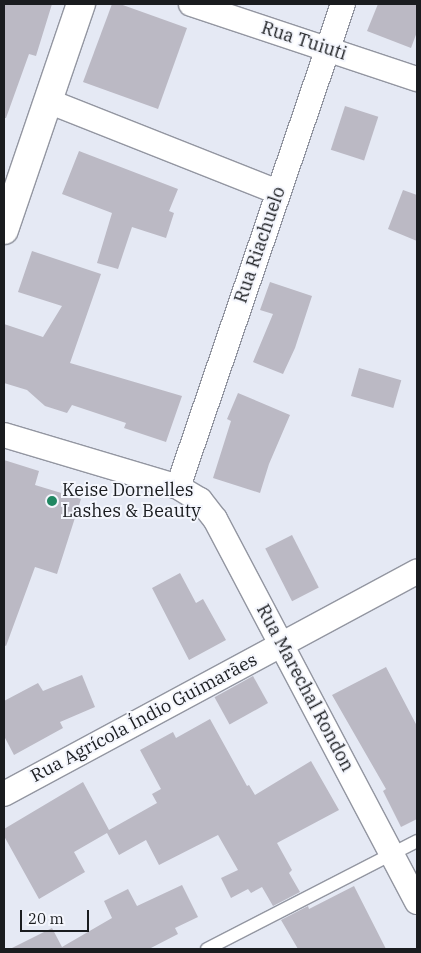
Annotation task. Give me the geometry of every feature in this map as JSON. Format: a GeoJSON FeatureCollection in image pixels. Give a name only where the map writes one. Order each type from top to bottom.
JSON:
{"type":"FeatureCollection","features":[{"type":"Feature","properties":{"kind":"main road"},"geometry":{"type":"LineString","coordinates":[[4,230],[81,4]]}},
{"type":"Feature","properties":{"kind":"street","name":"Rua Tuiuti"},"geometry":{"type":"LineString","coordinates":[[191,4],[417,79]]}},
{"type":"Feature","properties":{"kind":"street","name":"Rua Riachuelo"},"geometry":{"type":"LineString","coordinates":[[178,486],[343,4]]}},
{"type":"Feature","properties":{"kind":"street"},"geometry":{"type":"LineString","coordinates":[[48,101],[278,192]]}},
{"type":"Feature","properties":{"kind":"street","name":"Rua Marechal Rondon"},"geometry":{"type":"LineString","coordinates":[[4,435],[178,486],[200,500],[215,519],[417,902]]}},
{"type":"Feature","properties":{"kind":"street","name":"Rua Agrícola Índio Guimarães"},"geometry":{"type":"LineString","coordinates":[[4,794],[417,572]]}},
{"type":"Feature","properties":{"kind":"lane"},"geometry":{"type":"LineString","coordinates":[[207,949],[417,841]]}},
{"type":"Feature","properties":{"kind":"building"},"geometry":{"type":"Polygon","coordinates":[[[4,4],[52,4],[36,56],[29,54],[6,118],[4,118],[4,4]]]}},
{"type":"Feature","properties":{"kind":"building"},"geometry":{"type":"Polygon","coordinates":[[[112,4],[120,4],[187,28],[158,109],[83,82],[112,4]]]}},
{"type":"Feature","properties":{"kind":"building"},"geometry":{"type":"Polygon","coordinates":[[[378,4],[417,4],[417,32],[411,48],[367,31],[378,4]]]}},
{"type":"Feature","properties":{"kind":"building"},"geometry":{"type":"Polygon","coordinates":[[[345,106],[378,117],[364,161],[331,150],[345,106]]]}},
{"type":"Feature","properties":{"kind":"building"},"geometry":{"type":"Polygon","coordinates":[[[79,151],[178,189],[169,211],[174,213],[166,238],[132,227],[118,269],[97,263],[112,213],[62,194],[79,151]]]}},
{"type":"Feature","properties":{"kind":"building"},"geometry":{"type":"Polygon","coordinates":[[[403,190],[417,195],[417,241],[388,229],[403,190]]]}},
{"type":"Feature","properties":{"kind":"building"},"geometry":{"type":"Polygon","coordinates":[[[32,251],[101,274],[70,363],[182,396],[166,442],[124,428],[126,423],[72,405],[67,413],[45,406],[27,390],[4,383],[4,324],[43,337],[62,306],[18,292],[32,251]]]}},
{"type":"Feature","properties":{"kind":"building"},"geometry":{"type":"Polygon","coordinates":[[[270,282],[312,296],[295,348],[283,374],[253,362],[273,314],[260,310],[270,282]]]}},
{"type":"Feature","properties":{"kind":"building"},"geometry":{"type":"Polygon","coordinates":[[[359,368],[401,380],[393,408],[351,396],[359,368]]]}},
{"type":"Feature","properties":{"kind":"building"},"geometry":{"type":"Polygon","coordinates":[[[238,393],[290,415],[269,464],[260,493],[213,478],[231,421],[227,419],[238,393]]]}},
{"type":"Feature","properties":{"kind":"building"},"geometry":{"type":"Polygon","coordinates":[[[4,460],[39,471],[35,485],[81,499],[57,574],[35,567],[6,646],[4,645],[4,460]]]}},
{"type":"Feature","properties":{"kind":"building"},"geometry":{"type":"Polygon","coordinates":[[[292,535],[319,588],[292,601],[265,549],[292,535]]]}},
{"type":"Feature","properties":{"kind":"building"},"geometry":{"type":"Polygon","coordinates":[[[180,573],[196,603],[203,599],[226,640],[189,660],[152,588],[180,573]]]}},
{"type":"Feature","properties":{"kind":"building"},"geometry":{"type":"Polygon","coordinates":[[[386,667],[417,726],[417,819],[401,827],[383,791],[386,789],[332,695],[386,667]]]}},
{"type":"Feature","properties":{"kind":"building"},"geometry":{"type":"Polygon","coordinates":[[[82,675],[95,707],[60,722],[63,728],[14,755],[4,736],[4,701],[38,683],[43,691],[82,675]]]}},
{"type":"Feature","properties":{"kind":"building"},"geometry":{"type":"Polygon","coordinates":[[[253,676],[268,703],[230,724],[215,697],[253,676]]]}},
{"type":"Feature","properties":{"kind":"building"},"geometry":{"type":"Polygon","coordinates":[[[210,719],[247,786],[249,785],[255,795],[311,761],[339,810],[277,843],[292,870],[289,873],[300,892],[273,906],[262,887],[251,893],[248,889],[231,898],[221,878],[238,870],[218,835],[159,865],[146,840],[119,855],[107,833],[74,852],[85,872],[39,899],[4,836],[4,829],[83,782],[109,830],[157,803],[152,794],[161,789],[140,750],[173,732],[176,738],[210,719]]]}},
{"type":"Feature","properties":{"kind":"building"},"geometry":{"type":"Polygon","coordinates":[[[182,885],[198,917],[175,928],[178,934],[149,949],[10,949],[52,928],[62,947],[112,918],[104,901],[128,889],[137,906],[182,885]]]}},
{"type":"Feature","properties":{"kind":"building"},"geometry":{"type":"Polygon","coordinates":[[[354,886],[386,949],[298,949],[281,920],[308,906],[309,909],[354,886]]]}},
{"type":"Feature","properties":{"kind":"place","name":"Keise Dornelles Lashes & Beauty"},"geometry":{"type":"Point","coordinates":[52,501]}}]}
